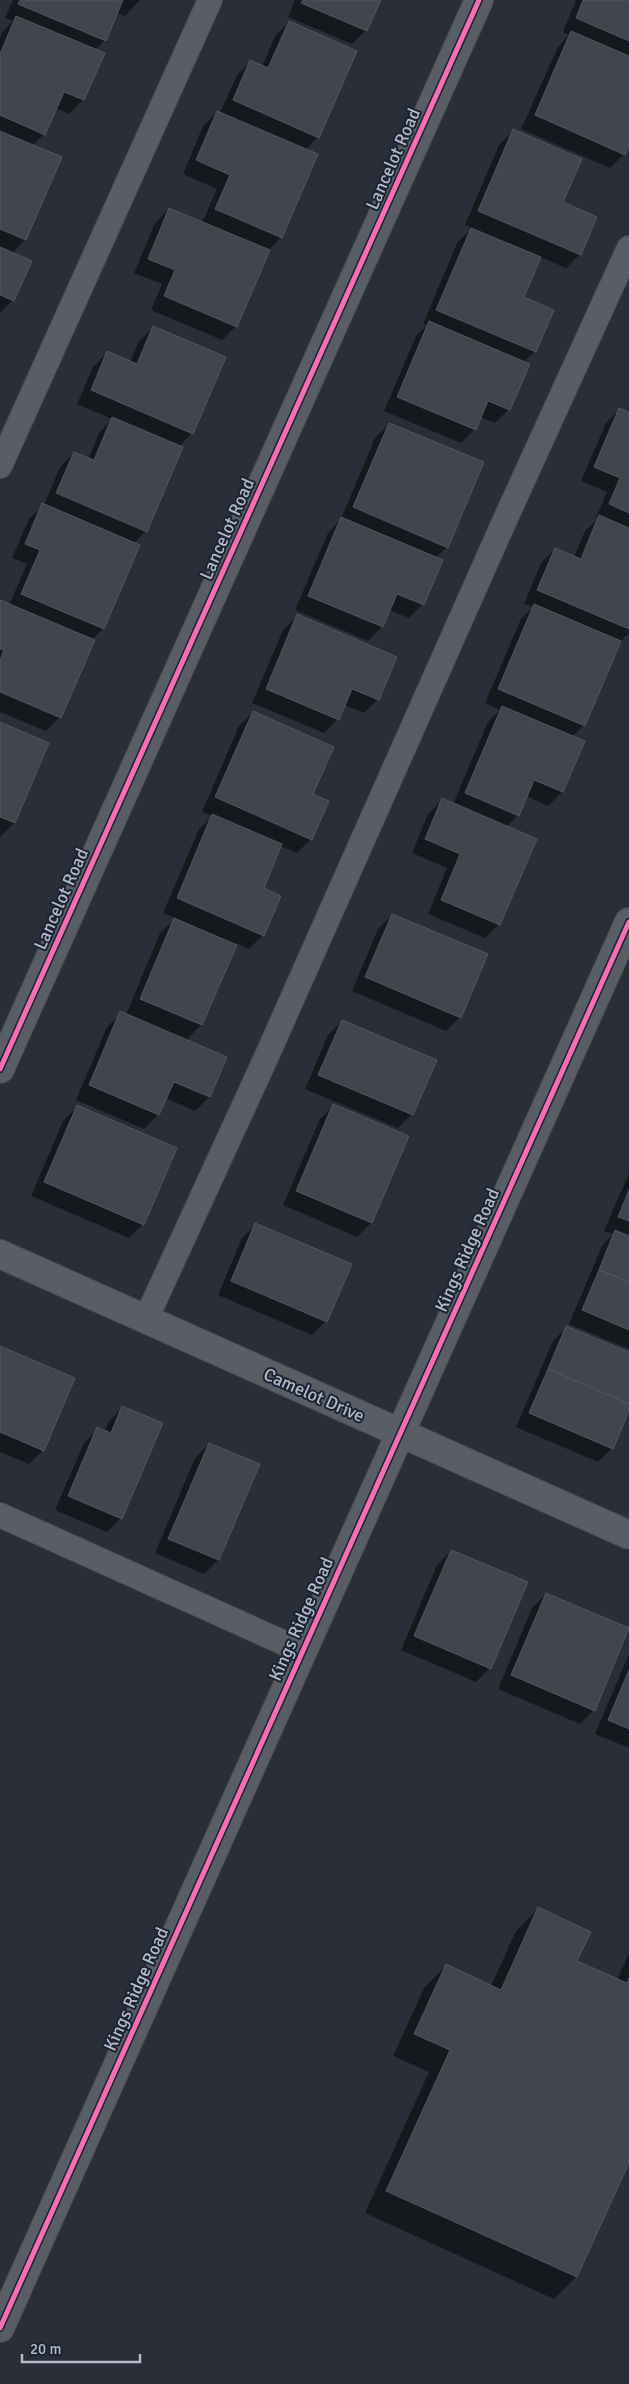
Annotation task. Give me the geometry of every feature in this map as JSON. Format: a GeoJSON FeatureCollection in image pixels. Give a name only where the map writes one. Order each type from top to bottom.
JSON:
{"type":"FeatureCollection","features":[{"type":"Feature","properties":{"kind":"street","name":"Lancelot Road"},"geometry":{"type":"LineString","coordinates":[[0,1069],[479,0]]}},
{"type":"Feature","properties":{"kind":"street","name":"Kings Ridge Road"},"geometry":{"type":"LineString","coordinates":[[0,2328],[629,922]]}},
{"type":"Feature","properties":{"kind":"street","name":"Camelot Drive"},"geometry":{"type":"LineString","coordinates":[[0,1254],[629,1535]]}},
{"type":"Feature","properties":{"kind":"lane"},"geometry":{"type":"LineString","coordinates":[[0,466],[210,0]]}},
{"type":"Feature","properties":{"kind":"lane"},"geometry":{"type":"LineString","coordinates":[[146,1319],[265,1060],[508,513],[629,248]]}},
{"type":"Feature","properties":{"kind":"lane"},"geometry":{"type":"LineString","coordinates":[[0,1515],[302,1651]]}},
{"type":"Feature","properties":{"kind":"building"},"geometry":{"type":"Polygon","coordinates":[[[20,0],[123,0],[106,41],[18,4],[20,0]]]}},
{"type":"Feature","properties":{"kind":"building"},"geometry":{"type":"Polygon","coordinates":[[[303,0],[381,0],[367,31],[301,3],[303,0]]]}},
{"type":"Feature","properties":{"kind":"building"},"geometry":{"type":"Polygon","coordinates":[[[583,0],[629,0],[629,41],[576,18],[583,0]]]}},
{"type":"Feature","properties":{"kind":"building"},"geometry":{"type":"Polygon","coordinates":[[[16,16],[105,53],[84,100],[64,92],[45,135],[0,115],[0,54],[16,16]]]}},
{"type":"Feature","properties":{"kind":"building"},"geometry":{"type":"Polygon","coordinates":[[[289,21],[357,51],[319,138],[233,100],[250,60],[268,68],[289,21]]]}},
{"type":"Feature","properties":{"kind":"building"},"geometry":{"type":"Polygon","coordinates":[[[571,31],[629,56],[629,145],[625,155],[535,115],[571,31]]]}},
{"type":"Feature","properties":{"kind":"building"},"geometry":{"type":"Polygon","coordinates":[[[217,111],[318,154],[282,238],[215,209],[230,175],[196,160],[217,111]]]}},
{"type":"Feature","properties":{"kind":"building"},"geometry":{"type":"Polygon","coordinates":[[[513,129],[582,159],[563,202],[597,217],[581,255],[478,211],[513,129]]]}},
{"type":"Feature","properties":{"kind":"building"},"geometry":{"type":"Polygon","coordinates":[[[0,131],[62,157],[26,240],[0,229],[0,131]]]}},
{"type":"Feature","properties":{"kind":"building"},"geometry":{"type":"Polygon","coordinates":[[[169,208],[270,250],[237,327],[164,296],[175,270],[148,259],[169,208]]]}},
{"type":"Feature","properties":{"kind":"building"},"geometry":{"type":"Polygon","coordinates":[[[471,228],[541,257],[524,297],[554,310],[536,352],[436,310],[471,228]]]}},
{"type":"Feature","properties":{"kind":"building"},"geometry":{"type":"Polygon","coordinates":[[[0,247],[32,261],[14,301],[0,295],[0,247]]]}},
{"type":"Feature","properties":{"kind":"building"},"geometry":{"type":"Polygon","coordinates":[[[429,321],[530,364],[510,410],[488,401],[476,430],[397,397],[429,321]]]}},
{"type":"Feature","properties":{"kind":"building"},"geometry":{"type":"Polygon","coordinates":[[[153,326],[226,357],[193,434],[91,390],[107,351],[137,364],[153,326]]]}},
{"type":"Feature","properties":{"kind":"building"},"geometry":{"type":"Polygon","coordinates":[[[619,408],[629,412],[629,513],[609,504],[620,478],[594,467],[619,408]]]}},
{"type":"Feature","properties":{"kind":"building"},"geometry":{"type":"Polygon","coordinates":[[[112,417],[183,447],[147,532],[56,493],[74,452],[94,460],[112,417]]]}},
{"type":"Feature","properties":{"kind":"building"},"geometry":{"type":"Polygon","coordinates":[[[389,423],[484,462],[448,548],[353,507],[389,423]]]}},
{"type":"Feature","properties":{"kind":"building"},"geometry":{"type":"Polygon","coordinates":[[[42,503],[140,545],[104,629],[21,594],[40,550],[25,544],[42,503]]]}},
{"type":"Feature","properties":{"kind":"building"},"geometry":{"type":"Polygon","coordinates":[[[599,515],[629,528],[629,629],[537,590],[555,548],[581,559],[599,515]]]}},
{"type":"Feature","properties":{"kind":"building"},"geometry":{"type":"Polygon","coordinates":[[[341,517],[443,560],[424,605],[397,594],[383,627],[308,596],[341,517]]]}},
{"type":"Feature","properties":{"kind":"building"},"geometry":{"type":"Polygon","coordinates":[[[0,600],[95,640],[61,718],[0,692],[0,660],[4,650],[0,649],[0,600]]]}},
{"type":"Feature","properties":{"kind":"building"},"geometry":{"type":"Polygon","coordinates":[[[534,604],[621,641],[585,726],[498,689],[534,604]]]}},
{"type":"Feature","properties":{"kind":"building"},"geometry":{"type":"Polygon","coordinates":[[[297,614],[397,657],[379,700],[352,689],[339,720],[266,689],[297,614]]]}},
{"type":"Feature","properties":{"kind":"building"},"geometry":{"type":"Polygon","coordinates":[[[502,706],[585,741],[563,792],[534,780],[519,816],[465,793],[502,706]]]}},
{"type":"Feature","properties":{"kind":"building"},"geometry":{"type":"Polygon","coordinates":[[[253,711],[334,747],[313,794],[329,801],[312,840],[215,797],[253,711]]]}},
{"type":"Feature","properties":{"kind":"building"},"geometry":{"type":"Polygon","coordinates":[[[0,722],[49,743],[15,823],[0,817],[0,722]]]}},
{"type":"Feature","properties":{"kind":"building"},"geometry":{"type":"Polygon","coordinates":[[[442,798],[537,839],[500,925],[441,900],[460,854],[425,839],[442,798]]]}},
{"type":"Feature","properties":{"kind":"building"},"geometry":{"type":"Polygon","coordinates":[[[212,814],[282,844],[264,888],[281,896],[264,936],[177,898],[212,814]]]}},
{"type":"Feature","properties":{"kind":"building"},"geometry":{"type":"Polygon","coordinates":[[[392,914],[488,954],[461,1018],[365,977],[392,914]]]}},
{"type":"Feature","properties":{"kind":"building"},"geometry":{"type":"Polygon","coordinates":[[[174,918],[237,945],[202,1025],[140,999],[174,918]]]}},
{"type":"Feature","properties":{"kind":"building"},"geometry":{"type":"Polygon","coordinates":[[[120,1011],[227,1057],[210,1097],[174,1082],[159,1115],[89,1085],[120,1011]]]}},
{"type":"Feature","properties":{"kind":"building"},"geometry":{"type":"Polygon","coordinates":[[[342,1020],[437,1060],[413,1115],[318,1075],[342,1020]]]}},
{"type":"Feature","properties":{"kind":"building"},"geometry":{"type":"Polygon","coordinates":[[[333,1104],[409,1136],[372,1223],[296,1191],[333,1104]]]}},
{"type":"Feature","properties":{"kind":"building"},"geometry":{"type":"Polygon","coordinates":[[[77,1105],[177,1148],[144,1225],[44,1182],[77,1105]]]}},
{"type":"Feature","properties":{"kind":"building"},"geometry":{"type":"Polygon","coordinates":[[[629,1190],[629,1221],[618,1217],[629,1190]]]}},
{"type":"Feature","properties":{"kind":"building"},"geometry":{"type":"Polygon","coordinates":[[[255,1223],[352,1264],[327,1322],[231,1281],[255,1223]]]}},
{"type":"Feature","properties":{"kind":"building"},"geometry":{"type":"Polygon","coordinates":[[[615,1230],[629,1236],[629,1282],[599,1270],[615,1230]]]}},
{"type":"Feature","properties":{"kind":"building"},"geometry":{"type":"Polygon","coordinates":[[[599,1270],[629,1282],[629,1330],[582,1310],[599,1270]]]}},
{"type":"Feature","properties":{"kind":"building"},"geometry":{"type":"Polygon","coordinates":[[[566,1326],[629,1352],[629,1404],[548,1369],[566,1326]]]}},
{"type":"Feature","properties":{"kind":"building"},"geometry":{"type":"Polygon","coordinates":[[[0,1346],[75,1378],[44,1451],[0,1432],[0,1346]]]}},
{"type":"Feature","properties":{"kind":"building"},"geometry":{"type":"Polygon","coordinates":[[[548,1369],[629,1404],[629,1411],[613,1449],[529,1413],[548,1369]]]}},
{"type":"Feature","properties":{"kind":"building"},"geometry":{"type":"Polygon","coordinates":[[[122,1406],[163,1423],[122,1519],[68,1496],[97,1427],[111,1433],[122,1406]]]}},
{"type":"Feature","properties":{"kind":"building"},"geometry":{"type":"Polygon","coordinates":[[[209,1443],[260,1464],[219,1560],[168,1539],[209,1443]]]}},
{"type":"Feature","properties":{"kind":"building"},"geometry":{"type":"Polygon","coordinates":[[[451,1550],[528,1582],[491,1669],[414,1636],[451,1550]]]}},
{"type":"Feature","properties":{"kind":"building"},"geometry":{"type":"Polygon","coordinates":[[[546,1593],[629,1628],[595,1711],[511,1675],[546,1593]]]}},
{"type":"Feature","properties":{"kind":"building"},"geometry":{"type":"Polygon","coordinates":[[[629,1670],[629,1729],[608,1720],[629,1670]]]}},
{"type":"Feature","properties":{"kind":"building"},"geometry":{"type":"Polygon","coordinates":[[[538,1907],[591,1932],[577,1961],[627,1983],[629,1978],[629,2163],[577,2277],[386,2191],[450,2050],[414,2034],[446,1964],[501,1990],[538,1907]]]}},
{"type":"Feature","properties":{"kind":"cycle path"},"geometry":{"type":"LineString","coordinates":[[0,1069],[479,0]]}},
{"type":"Feature","properties":{"kind":"cycle path"},"geometry":{"type":"LineString","coordinates":[[0,2328],[629,922]]}}]}
